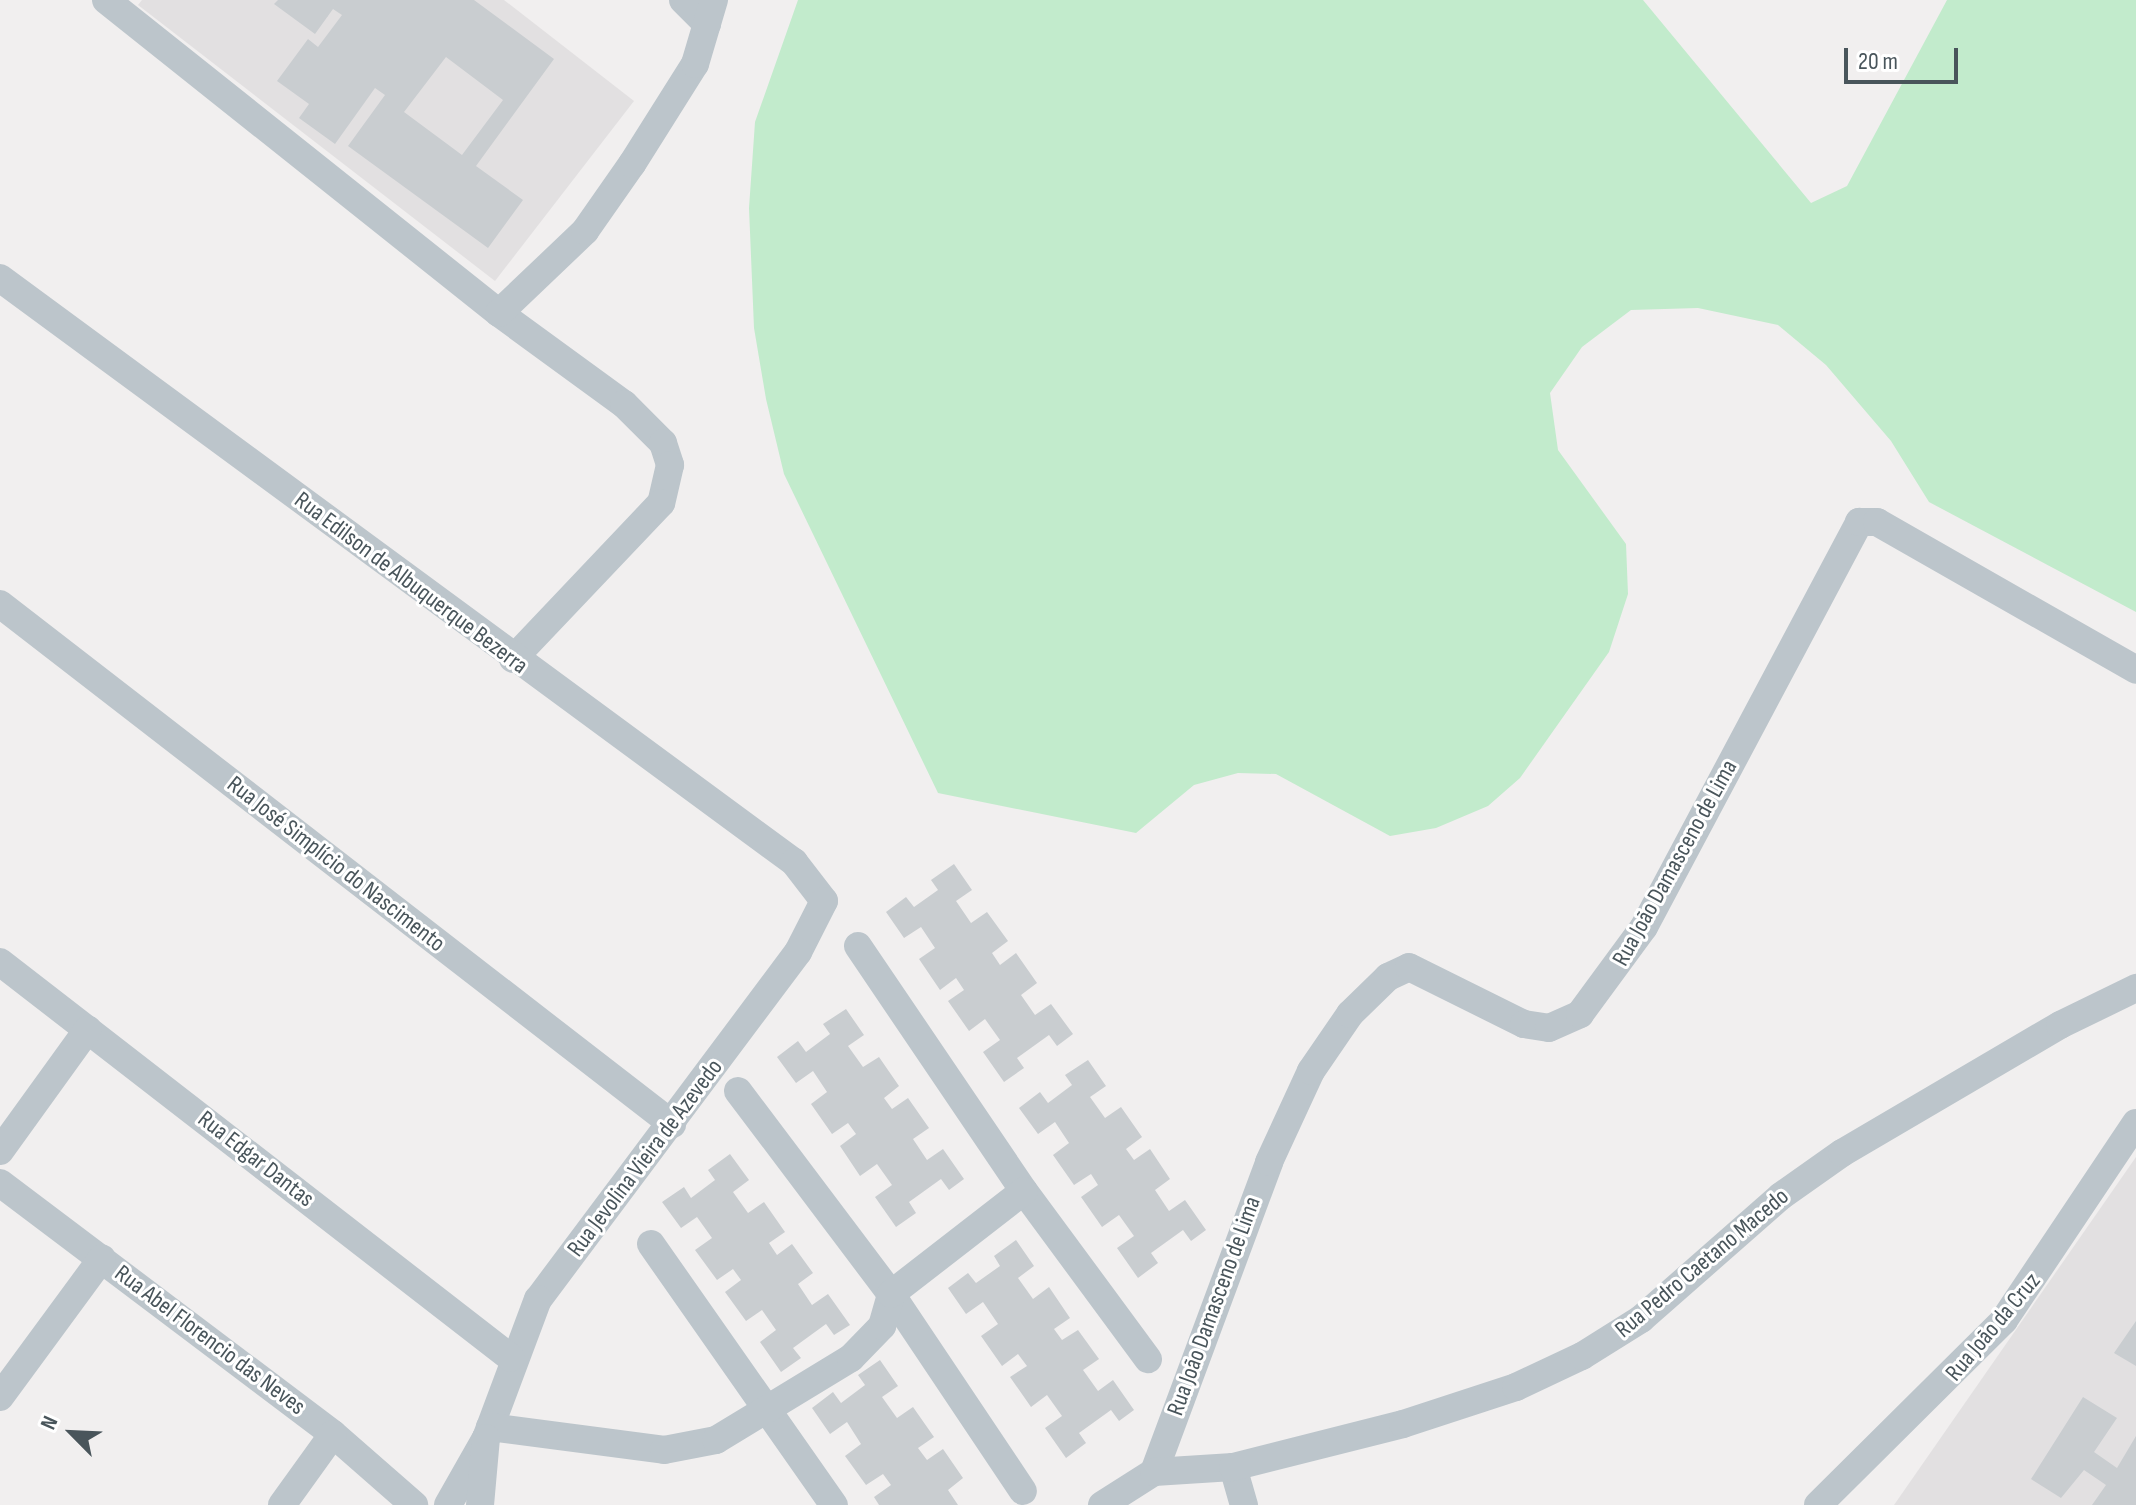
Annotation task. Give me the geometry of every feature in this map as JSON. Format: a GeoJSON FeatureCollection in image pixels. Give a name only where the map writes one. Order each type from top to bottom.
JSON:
{"type":"FeatureCollection","features":[{"type":"Feature","properties":{"kind":"street"},"geometry":{"type":"LineString","coordinates":[[106,0],[499,313],[641,419],[663,443],[670,465],[661,503],[513,659]]}},
{"type":"Feature","properties":{"kind":"street"},"geometry":{"type":"LineString","coordinates":[[499,313],[585,231],[695,64],[710,12],[683,0]]}},
{"type":"Feature","properties":{"kind":"street","name":"Rua Edilson de Albuquerque Bezerra"},"geometry":{"type":"LineString","coordinates":[[0,278],[513,659],[794,862],[819,890]]}},
{"type":"Feature","properties":{"kind":"street","name":"Rua João Damasceno de Lima"},"geometry":{"type":"LineString","coordinates":[[1154,1472],[1269,1162],[1311,1071],[1350,1014],[1388,977],[1409,967],[1524,1024],[1549,1028],[1580,1014],[1619,969],[1644,927],[1856,525],[1877,522],[2136,670]]}},
{"type":"Feature","properties":{"kind":"street","name":"Rua José Simplício do Nascimento"},"geometry":{"type":"LineString","coordinates":[[0,604],[672,1124]]}},
{"type":"Feature","properties":{"kind":"street","name":"Rua Jevolina Vieira de Azevedo"},"geometry":{"type":"LineString","coordinates":[[480,1505],[488,1432],[511,1358],[538,1299],[672,1124],[815,926],[824,901],[819,890]]}},
{"type":"Feature","properties":{"kind":"street"},"geometry":{"type":"LineString","coordinates":[[858,946],[1024,1191],[1148,1359]]}},
{"type":"Feature","properties":{"kind":"street","name":"Rua Edgar Dantas"},"geometry":{"type":"LineString","coordinates":[[0,962],[511,1358]]}},
{"type":"Feature","properties":{"kind":"street","name":"Rua Pedro Caetano Macedo"},"geometry":{"type":"LineString","coordinates":[[1102,1505],[1154,1472],[1233,1467],[1403,1424],[1516,1387],[1582,1356],[1641,1319],[1781,1196],[1842,1153],[2060,1025],[2136,988]]}},
{"type":"Feature","properties":{"kind":"street"},"geometry":{"type":"LineString","coordinates":[[0,1151],[88,1029]]}},
{"type":"Feature","properties":{"kind":"street"},"geometry":{"type":"LineString","coordinates":[[738,1091],[891,1294],[1023,1491]]}},
{"type":"Feature","properties":{"kind":"street","name":"Rua João da Cruz"},"geometry":{"type":"LineString","coordinates":[[1818,1505],[2004,1320],[2136,1123]]}},
{"type":"Feature","properties":{"kind":"street","name":"Rua Abel Florencio das Neves"},"geometry":{"type":"LineString","coordinates":[[0,1183],[333,1434],[414,1505]]}},
{"type":"Feature","properties":{"kind":"street"},"geometry":{"type":"LineString","coordinates":[[488,1432],[589,1445],[664,1450],[716,1440],[851,1358],[882,1326],[891,1294],[1024,1191]]}},
{"type":"Feature","properties":{"kind":"street"},"geometry":{"type":"LineString","coordinates":[[651,1244],[834,1505]]}},
{"type":"Feature","properties":{"kind":"street"},"geometry":{"type":"LineString","coordinates":[[0,1397],[102,1258]]}},
{"type":"Feature","properties":{"kind":"street","name":"Rua Jevolina Vieira de Azevedo"},"geometry":{"type":"LineString","coordinates":[[448,1505],[488,1432]]}},
{"type":"Feature","properties":{"kind":"street"},"geometry":{"type":"LineString","coordinates":[[282,1505],[333,1434]]}},
{"type":"Feature","properties":{"kind":"street"},"geometry":{"type":"LineString","coordinates":[[1233,1467],[1244,1505]]}},
{"type":"Feature","properties":{"kind":"shaded area"},"geometry":{"type":"Polygon","coordinates":[[[142,0],[504,0],[634,101],[495,281],[138,5],[142,0]]]}},
{"type":"Feature","properties":{"kind":"shaded area"},"geometry":{"type":"Polygon","coordinates":[[[2136,1157],[2136,1505],[1894,1505],[2136,1157]]]}},
{"type":"Feature","properties":{"kind":"green space"},"geometry":{"type":"Polygon","coordinates":[[[798,0],[1643,0],[1811,203],[1847,186],[1947,0],[2136,0],[2136,612],[1929,502],[1891,441],[1826,365],[1778,325],[1698,308],[1631,310],[1582,347],[1550,393],[1558,450],[1626,544],[1628,594],[1609,652],[1520,778],[1488,806],[1436,828],[1390,836],[1276,774],[1238,773],[1194,785],[1136,833],[938,793],[784,474],[766,399],[754,328],[749,208],[755,122],[798,0]]]}},
{"type":"Feature","properties":{"kind":"building"},"geometry":{"type":"Polygon","coordinates":[[[278,0],[474,0],[554,59],[476,166],[523,200],[488,248],[348,146],[385,95],[375,88],[335,144],[299,118],[309,104],[277,81],[308,39],[318,47],[342,15],[333,9],[315,34],[274,4],[278,0]],[[446,57],[404,112],[462,155],[503,100],[446,57]]]}},
{"type":"Feature","properties":{"kind":"building"},"geometry":{"type":"Polygon","coordinates":[[[954,864],[972,890],[956,901],[971,923],[987,912],[1008,941],[992,953],[1000,965],[1016,953],[1037,983],[1021,995],[1035,1015],[1051,1004],[1073,1034],[1057,1046],[1049,1035],[1017,1058],[1024,1068],[1004,1082],[983,1052],[1000,1040],[985,1019],[969,1031],[948,1001],[964,990],[956,978],[940,990],[919,959],[935,948],[921,927],[904,938],[886,912],[906,897],[914,907],[938,890],[931,880],[954,864]]]}},
{"type":"Feature","properties":{"kind":"building"},"geometry":{"type":"Polygon","coordinates":[[[846,1009],[864,1035],[848,1046],[863,1067],[879,1057],[899,1086],[884,1098],[892,1109],[908,1098],[929,1128],[913,1139],[927,1160],[943,1149],[964,1179],[949,1190],[941,1179],[909,1202],[916,1213],[896,1227],[875,1197],[892,1185],[877,1164],[860,1176],[840,1146],[856,1134],[848,1123],[832,1134],[811,1104],[827,1092],[813,1071],[796,1083],[777,1057],[798,1041],[806,1052],[830,1034],[823,1024],[846,1009]]]}},
{"type":"Feature","properties":{"kind":"building"},"geometry":{"type":"Polygon","coordinates":[[[1088,1060],[1106,1086],[1090,1097],[1105,1118],[1121,1107],[1142,1137],[1126,1149],[1134,1160],[1150,1149],[1170,1179],[1155,1190],[1169,1211],[1185,1200],[1206,1230],[1191,1241],[1183,1230],[1151,1253],[1158,1263],[1138,1278],[1117,1248],[1134,1236],[1119,1215],[1102,1227],[1081,1197],[1098,1185],[1091,1174],[1074,1185],[1053,1155],[1069,1143],[1055,1122],[1038,1134],[1019,1108],[1040,1092],[1048,1103],[1072,1085],[1065,1075],[1088,1060]]]}},
{"type":"Feature","properties":{"kind":"building"},"geometry":{"type":"Polygon","coordinates":[[[730,1154],[749,1180],[733,1192],[748,1213],[764,1202],[785,1232],[769,1243],[777,1255],[792,1244],[813,1273],[798,1284],[812,1305],[828,1294],[850,1325],[834,1335],[826,1324],[793,1348],[801,1358],[781,1372],[760,1342],[776,1330],[762,1310],[746,1321],[725,1292],[741,1280],[733,1269],[717,1280],[695,1250],[712,1238],[697,1217],[681,1228],[662,1202],[684,1187],[691,1198],[715,1180],[708,1170],[730,1154]]]}},
{"type":"Feature","properties":{"kind":"building"},"geometry":{"type":"Polygon","coordinates":[[[1016,1240],[1034,1266],[1018,1278],[1033,1299],[1049,1287],[1070,1318],[1054,1329],[1062,1340],[1078,1330],[1099,1359],[1083,1370],[1098,1391],[1113,1380],[1134,1410],[1119,1421],[1111,1410],[1079,1433],[1086,1443],[1066,1458],[1045,1428],[1062,1416],[1047,1395],[1031,1407],[1010,1377],[1027,1366],[1018,1354],[1002,1366],[981,1336],[998,1324],[983,1302],[966,1314],[948,1288],[968,1273],[976,1283],[1000,1266],[994,1256],[1016,1240]]]}},
{"type":"Feature","properties":{"kind":"building"},"geometry":{"type":"Polygon","coordinates":[[[2136,1321],[2136,1366],[2114,1353],[2136,1321]]]}},
{"type":"Feature","properties":{"kind":"building"},"geometry":{"type":"Polygon","coordinates":[[[880,1360],[898,1386],[882,1397],[897,1418],[913,1407],[934,1437],[918,1448],[927,1460],[943,1449],[963,1478],[948,1490],[958,1505],[879,1505],[874,1497],[891,1485],[883,1474],[866,1485],[845,1456],[861,1444],[847,1422],[830,1434],[812,1408],[833,1392],[841,1403],[865,1385],[858,1375],[880,1360]]]}},
{"type":"Feature","properties":{"kind":"building"},"geometry":{"type":"Polygon","coordinates":[[[2083,1397],[2117,1418],[2094,1452],[2117,1468],[2136,1436],[2136,1505],[2092,1505],[2106,1485],[2084,1470],[2061,1498],[2031,1479],[2083,1397]]]}}]}
